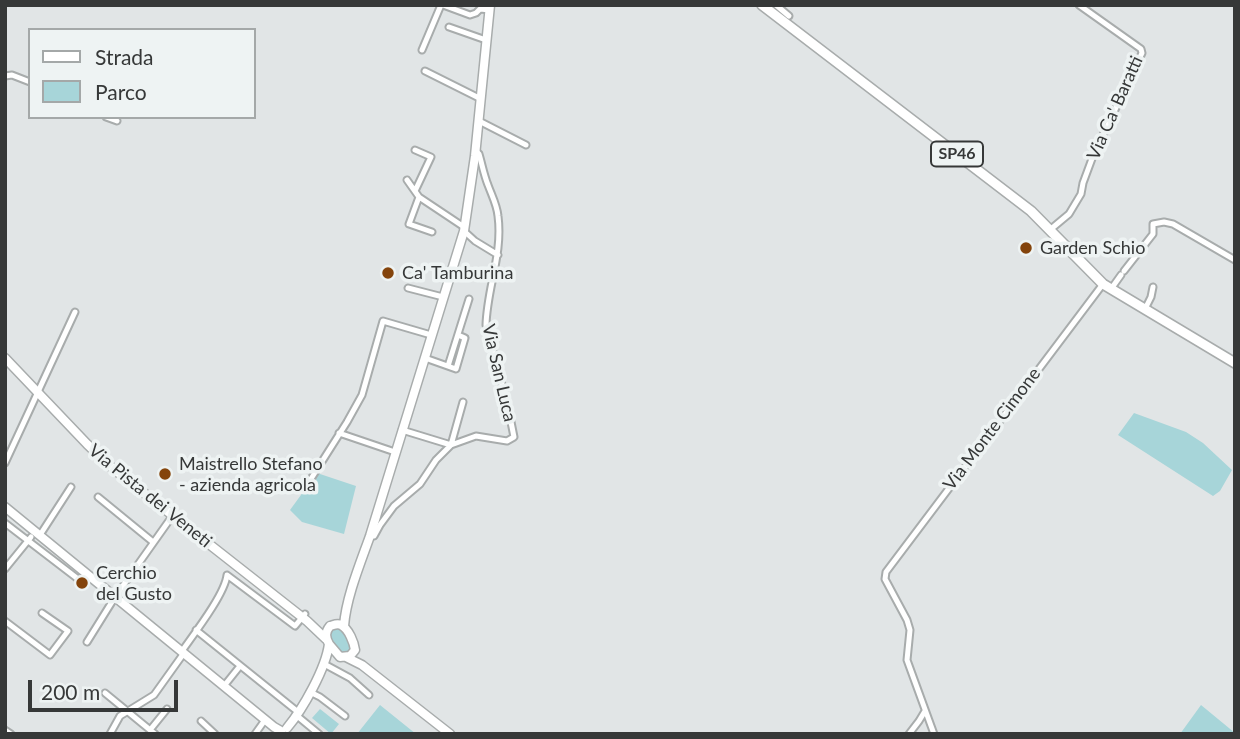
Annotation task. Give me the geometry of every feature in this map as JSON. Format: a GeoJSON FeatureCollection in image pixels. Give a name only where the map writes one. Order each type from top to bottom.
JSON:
{"type":"FeatureCollection","features":[{"type":"Feature","properties":{"kind":"main road","name":"SP46"},"geometry":{"type":"LineString","coordinates":[[762,5],[1031,211],[1107,286],[1235,363]]}},
{"type":"Feature","properties":{"kind":"street"},"geometry":{"type":"LineString","coordinates":[[362,665],[354,641],[344,626],[347,607],[464,229],[479,121],[490,7],[470,15],[442,5],[422,50]]}},
{"type":"Feature","properties":{"kind":"street"},"geometry":{"type":"LineString","coordinates":[[776,5],[789,16]]}},
{"type":"Feature","properties":{"kind":"street","name":"Via Ca' Baratti"},"geometry":{"type":"LineString","coordinates":[[1051,229],[1069,214],[1081,194],[1093,156],[1142,53],[1141,49],[1079,5]]}},
{"type":"Feature","properties":{"kind":"street"},"geometry":{"type":"LineString","coordinates":[[449,27],[486,40]]}},
{"type":"Feature","properties":{"kind":"street"},"geometry":{"type":"LineString","coordinates":[[425,71],[481,99]]}},
{"type":"Feature","properties":{"kind":"street"},"geometry":{"type":"LineString","coordinates":[[5,76],[12,75],[28,81]]}},
{"type":"Feature","properties":{"kind":"street"},"geometry":{"type":"LineString","coordinates":[[112,119],[117,121]]}},
{"type":"Feature","properties":{"kind":"street"},"geometry":{"type":"LineString","coordinates":[[479,121],[526,145]]}},
{"type":"Feature","properties":{"kind":"street"},"geometry":{"type":"LineString","coordinates":[[415,150],[431,157],[409,224],[432,232]]}},
{"type":"Feature","properties":{"kind":"street","name":"Via San Luca"},"geometry":{"type":"LineString","coordinates":[[451,444],[476,436],[507,441],[514,437],[486,324],[486,311],[498,255],[496,204],[480,154],[475,150]]}},
{"type":"Feature","properties":{"kind":"street"},"geometry":{"type":"LineString","coordinates":[[407,180],[417,194],[464,229],[475,241],[498,255]]}},
{"type":"Feature","properties":{"kind":"street"},"geometry":{"type":"LineString","coordinates":[[496,204],[506,201]]}},
{"type":"Feature","properties":{"kind":"street","name":"Via Monte Cimone"},"geometry":{"type":"LineString","coordinates":[[925,711],[907,660],[910,630],[885,576],[886,572],[932,508],[1107,286],[1123,273],[1153,234],[1153,224],[1173,224],[1235,260]]}},
{"type":"Feature","properties":{"kind":"street"},"geometry":{"type":"LineString","coordinates":[[1145,309],[1152,297],[1153,287]]}},
{"type":"Feature","properties":{"kind":"street"},"geometry":{"type":"LineString","coordinates":[[408,288],[443,297]]}},
{"type":"Feature","properties":{"kind":"street"},"geometry":{"type":"LineString","coordinates":[[425,358],[448,366],[469,299]]}},
{"type":"Feature","properties":{"kind":"street"},"geometry":{"type":"LineString","coordinates":[[5,463],[75,312]]}},
{"type":"Feature","properties":{"kind":"street"},"geometry":{"type":"LineString","coordinates":[[309,482],[362,394],[383,321],[431,335]]}},
{"type":"Feature","properties":{"kind":"street","name":"Via Pista dei Veneti"},"geometry":{"type":"LineString","coordinates":[[5,358],[111,467],[304,617],[319,626],[344,626]]}},
{"type":"Feature","properties":{"kind":"street"},"geometry":{"type":"LineString","coordinates":[[370,536],[374,536],[394,506],[419,484],[451,444],[463,402]]}},
{"type":"Feature","properties":{"kind":"street"},"geometry":{"type":"LineString","coordinates":[[402,430],[451,444]]}},
{"type":"Feature","properties":{"kind":"street"},"geometry":{"type":"LineString","coordinates":[[339,433],[395,452]]}},
{"type":"Feature","properties":{"kind":"street"},"geometry":{"type":"LineString","coordinates":[[5,569],[28,540],[37,534],[71,487]]}},
{"type":"Feature","properties":{"kind":"street"},"geometry":{"type":"LineString","coordinates":[[98,497],[153,542]]}},
{"type":"Feature","properties":{"kind":"street"},"geometry":{"type":"LineString","coordinates":[[5,507],[265,720],[285,731],[323,668],[327,656],[327,630],[342,616],[347,607]]}},
{"type":"Feature","properties":{"kind":"street"},"geometry":{"type":"LineString","coordinates":[[87,642],[173,515]]}},
{"type":"Feature","properties":{"kind":"street"},"geometry":{"type":"LineString","coordinates":[[5,523],[78,579]]}},
{"type":"Feature","properties":{"kind":"street"},"geometry":{"type":"LineString","coordinates":[[5,556],[12,561]]}},
{"type":"Feature","properties":{"kind":"street"},"geometry":{"type":"LineString","coordinates":[[110,734],[120,716],[153,695],[225,585],[227,575],[295,626],[304,617]]}},
{"type":"Feature","properties":{"kind":"street"},"geometry":{"type":"LineString","coordinates":[[5,621],[50,654],[68,631],[43,613]]}},
{"type":"Feature","properties":{"kind":"street","name":"Via Pista dei Veneti"},"geometry":{"type":"LineString","coordinates":[[304,617],[343,657]]}},
{"type":"Feature","properties":{"kind":"street"},"geometry":{"type":"LineString","coordinates":[[196,630],[319,734]]}},
{"type":"Feature","properties":{"kind":"street"},"geometry":{"type":"LineString","coordinates":[[323,668],[331,660],[353,654],[355,650]]}},
{"type":"Feature","properties":{"kind":"street"},"geometry":{"type":"LineString","coordinates":[[343,657],[362,665],[450,734]]}},
{"type":"Feature","properties":{"kind":"street"},"geometry":{"type":"LineString","coordinates":[[224,686],[240,666]]}},
{"type":"Feature","properties":{"kind":"street"},"geometry":{"type":"LineString","coordinates":[[323,668],[350,678],[369,695]]}},
{"type":"Feature","properties":{"kind":"street"},"geometry":{"type":"LineString","coordinates":[[310,692],[345,716]]}},
{"type":"Feature","properties":{"kind":"street"},"geometry":{"type":"LineString","coordinates":[[105,693],[152,732],[167,709]]}},
{"type":"Feature","properties":{"kind":"street"},"geometry":{"type":"LineString","coordinates":[[909,734],[925,711]]}},
{"type":"Feature","properties":{"kind":"street"},"geometry":{"type":"LineString","coordinates":[[925,711],[934,734]]}},
{"type":"Feature","properties":{"kind":"street"},"geometry":{"type":"LineString","coordinates":[[255,734],[265,720]]}},
{"type":"Feature","properties":{"kind":"street"},"geometry":{"type":"LineString","coordinates":[[201,721],[215,734]]}},
{"type":"Feature","properties":{"kind":"street"},"geometry":{"type":"LineString","coordinates":[[5,730],[11,734]]}},
{"type":"Feature","properties":{"kind":"green space"},"geometry":{"type":"Polygon","coordinates":[[[1134,413],[1186,432],[1203,443],[1232,470],[1220,491],[1213,496],[1118,435],[1134,413]]]}},
{"type":"Feature","properties":{"kind":"green space"},"geometry":{"type":"Polygon","coordinates":[[[317,473],[356,486],[344,534],[302,522],[290,510],[317,473]]]}},
{"type":"Feature","properties":{"kind":"green space"},"geometry":{"type":"Polygon","coordinates":[[[332,628],[340,629],[350,643],[348,652],[340,652],[330,638],[332,628]]]}},
{"type":"Feature","properties":{"kind":"green space"},"geometry":{"type":"Polygon","coordinates":[[[380,705],[416,734],[357,734],[380,705]]]}},
{"type":"Feature","properties":{"kind":"green space"},"geometry":{"type":"Polygon","coordinates":[[[1201,705],[1235,733],[1235,734],[1180,734],[1201,705]]]}},
{"type":"Feature","properties":{"kind":"green space"},"geometry":{"type":"Polygon","coordinates":[[[320,709],[339,724],[331,734],[312,718],[320,709]]]}},
{"type":"Feature","properties":{"kind":"place","name":"Garden Schio"},"geometry":{"type":"Point","coordinates":[1026,248]}},
{"type":"Feature","properties":{"kind":"place","name":"Ca' Tamburina"},"geometry":{"type":"Point","coordinates":[388,273]}},
{"type":"Feature","properties":{"kind":"place","name":"Maistrello Stefano - azienda agricola"},"geometry":{"type":"Point","coordinates":[165,474]}},
{"type":"Feature","properties":{"kind":"place","name":"Cerchio del Gusto"},"geometry":{"type":"Point","coordinates":[82,583]}}]}
